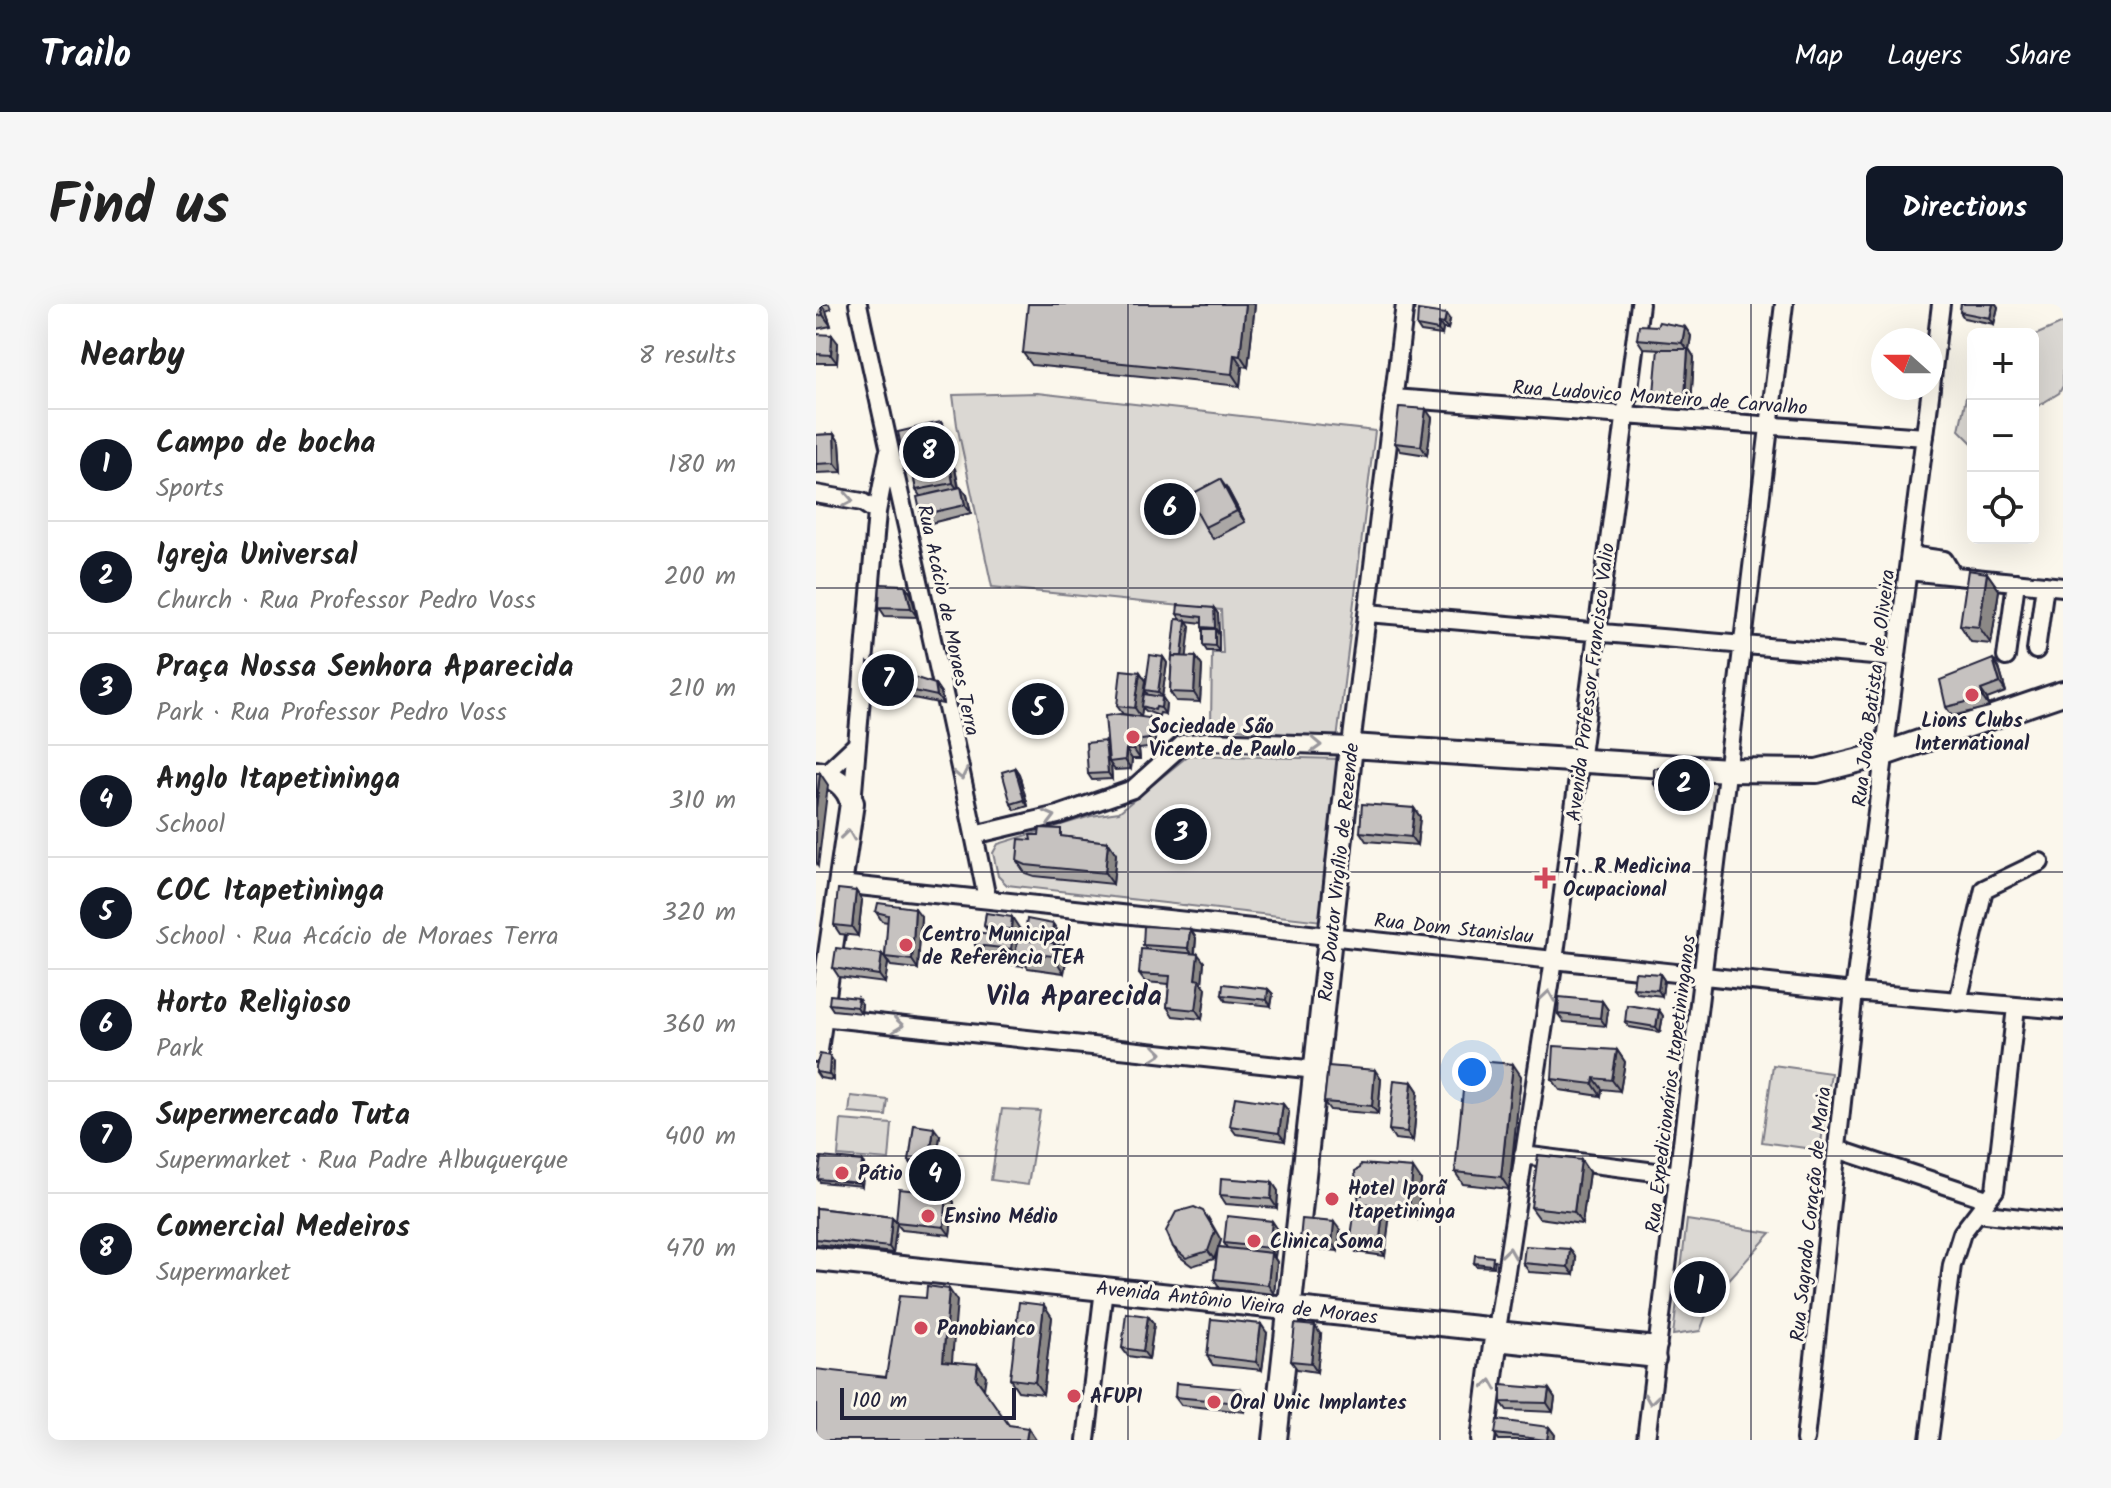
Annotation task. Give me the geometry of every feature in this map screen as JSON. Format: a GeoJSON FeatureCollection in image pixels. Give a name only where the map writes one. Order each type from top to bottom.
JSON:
{"type":"FeatureCollection","features":[{"type":"Feature","properties":{"kind":"main road"},"geometry":{"type":"LineString","coordinates":[[1351,746],[1728,770],[1817,771],[1884,754],[2063,693]]}},
{"type":"Feature","properties":{"kind":"main road","name":"Rua Doutor Virgílio de Rezende"},"geometry":{"type":"LineString","coordinates":[[1275,1440],[1351,746]]}},
{"type":"Feature","properties":{"kind":"main road"},"geometry":{"type":"LineString","coordinates":[[816,1050],[852,803],[845,788],[821,774]]}},
{"type":"Feature","properties":{"kind":"main road","name":"Avenida Antônio Vieira de Moraes"},"geometry":{"type":"LineString","coordinates":[[816,1259],[947,1279],[1497,1336]]}},
{"type":"Feature","properties":{"kind":"main road","name":"Avenida Antônio Vieira de Moraes"},"geometry":{"type":"LineString","coordinates":[[816,1275],[947,1279]]}},
{"type":"Feature","properties":{"kind":"main road","name":"Avenida Professor Francisco Valio"},"geometry":{"type":"LineString","coordinates":[[1483,1440],[1497,1336]]}},
{"type":"Feature","properties":{"kind":"street","name":"Rua Acácio de Moraes Terra"},"geometry":{"type":"LineString","coordinates":[[858,304],[987,899]]}},
{"type":"Feature","properties":{"kind":"street","name":"Rua Doutor Virgílio de Rezende"},"geometry":{"type":"LineString","coordinates":[[1351,746],[1405,304]]}},
{"type":"Feature","properties":{"kind":"street","name":"Avenida Professor Francisco Valio"},"geometry":{"type":"LineString","coordinates":[[1497,1336],[1554,958],[1640,304]]}},
{"type":"Feature","properties":{"kind":"street","name":"Rua Expedicionários Itapetininganos"},"geometry":{"type":"LineString","coordinates":[[1646,1440],[1784,304]]}},
{"type":"Feature","properties":{"kind":"street","name":"Rua João Batista de Oliveira"},"geometry":{"type":"LineString","coordinates":[[1938,328],[1941,304]]}},
{"type":"Feature","properties":{"kind":"street","name":"Rua Ludovico Monteiro de Carvalho"},"geometry":{"type":"LineString","coordinates":[[1393,398],[1925,437]]}},
{"type":"Feature","properties":{"kind":"street","name":"Rua João Batista de Oliveira"},"geometry":{"type":"LineString","coordinates":[[1854,992],[1930,400]]}},
{"type":"Feature","properties":{"kind":"street"},"geometry":{"type":"LineString","coordinates":[[852,803],[877,512],[889,448]]}},
{"type":"Feature","properties":{"kind":"street"},"geometry":{"type":"LineString","coordinates":[[816,494],[862,502],[877,512],[904,506]]}},
{"type":"Feature","properties":{"kind":"street"},"geometry":{"type":"LineString","coordinates":[[1909,563],[1944,560],[1953,575],[2063,587]]}},
{"type":"Feature","properties":{"kind":"street"},"geometry":{"type":"LineString","coordinates":[[2006,657],[2016,582]]}},
{"type":"Feature","properties":{"kind":"street"},"geometry":{"type":"LineString","coordinates":[[2036,650],[2045,585]]}},
{"type":"Feature","properties":{"kind":"street"},"geometry":{"type":"LineString","coordinates":[[1368,613],[1897,658]]}},
{"type":"Feature","properties":{"kind":"street"},"geometry":{"type":"LineString","coordinates":[[974,835],[1058,815],[1133,789],[1183,744],[1208,741],[1351,746]]}},
{"type":"Feature","properties":{"kind":"street"},"geometry":{"type":"LineString","coordinates":[[821,774],[857,744]]}},
{"type":"Feature","properties":{"kind":"street"},"geometry":{"type":"LineString","coordinates":[[1958,1002],[1984,889],[2040,862]]}},
{"type":"Feature","properties":{"kind":"street","name":"Rua Dom Stanislau"},"geometry":{"type":"LineString","coordinates":[[840,884],[1854,992],[2063,1010]]}},
{"type":"Feature","properties":{"kind":"street","name":"Rua Sagrado Coração de Maria"},"geometry":{"type":"LineString","coordinates":[[1805,1440],[1854,992]]}},
{"type":"Feature","properties":{"kind":"street"},"geometry":{"type":"LineString","coordinates":[[1929,1440],[1952,1265],[1962,1233],[1995,1190],[2016,1007]]}},
{"type":"Feature","properties":{"kind":"street"},"geometry":{"type":"LineString","coordinates":[[821,1017],[1316,1070]]}},
{"type":"Feature","properties":{"kind":"street"},"geometry":{"type":"LineString","coordinates":[[1837,1149],[1982,1206],[2063,1223]]}},
{"type":"Feature","properties":{"kind":"street"},"geometry":{"type":"LineString","coordinates":[[1523,1155],[1679,1175]]}},
{"type":"Feature","properties":{"kind":"street"},"geometry":{"type":"LineString","coordinates":[[1086,1440],[1094,1293]]}},
{"type":"Feature","properties":{"kind":"street","name":"Avenida Antônio Vieira de Moraes"},"geometry":{"type":"LineString","coordinates":[[1497,1336],[1657,1352]]}},
{"type":"Feature","properties":{"kind":"shaded area"},"geometry":{"type":"Polygon","coordinates":[[[2063,323],[2063,386],[2059,393],[2039,405],[2039,400],[2039,333],[2063,323]]]}},
{"type":"Feature","properties":{"kind":"shaded area"},"geometry":{"type":"Polygon","coordinates":[[[1037,393],[1375,431],[1337,740],[1211,726],[1212,653],[1223,653],[1221,610],[992,587],[953,395],[1037,393]]]}},
{"type":"Feature","properties":{"kind":"shaded area"},"geometry":{"type":"Polygon","coordinates":[[[1967,393],[1967,438],[1959,430],[1967,393]]]}},
{"type":"Feature","properties":{"kind":"shaded area"},"geometry":{"type":"Polygon","coordinates":[[[1189,755],[1340,759],[1322,921],[1007,885],[998,876],[993,853],[998,844],[1091,816],[1119,812],[1189,755]]]}},
{"type":"Feature","properties":{"kind":"shaded area"},"geometry":{"type":"Polygon","coordinates":[[[1773,1065],[1831,1073],[1820,1150],[1762,1142],[1773,1065]]]}},
{"type":"Feature","properties":{"kind":"shaded area"},"geometry":{"type":"Polygon","coordinates":[[[851,1096],[888,1100],[886,1116],[849,1113],[851,1096]]]}},
{"type":"Feature","properties":{"kind":"shaded area"},"geometry":{"type":"Polygon","coordinates":[[[1002,1109],[1040,1111],[1028,1185],[991,1180],[1002,1109]]]}},
{"type":"Feature","properties":{"kind":"shaded area"},"geometry":{"type":"Polygon","coordinates":[[[841,1120],[892,1124],[889,1160],[838,1156],[841,1120]]]}},
{"type":"Feature","properties":{"kind":"shaded area"},"geometry":{"type":"Polygon","coordinates":[[[1687,1220],[1771,1233],[1713,1297],[1700,1331],[1673,1335],[1687,1220]]]}},
{"type":"Feature","properties":{"kind":"building"},"geometry":{"type":"Polygon","coordinates":[[[816,304],[820,304],[823,315],[816,316],[816,304]]]}},
{"type":"Feature","properties":{"kind":"building"},"geometry":{"type":"Polygon","coordinates":[[[1028,304],[1246,304],[1240,355],[1234,354],[1232,374],[1023,353],[1028,304]]]}},
{"type":"Feature","properties":{"kind":"building"},"geometry":{"type":"Polygon","coordinates":[[[1961,304],[1993,304],[1990,318],[1960,312],[1961,304]]]}},
{"type":"Feature","properties":{"kind":"building"},"geometry":{"type":"Polygon","coordinates":[[[1418,310],[1446,314],[1444,324],[1439,323],[1438,330],[1417,326],[1418,310]]]}},
{"type":"Feature","properties":{"kind":"building"},"geometry":{"type":"Polygon","coordinates":[[[1659,322],[1685,327],[1682,343],[1637,339],[1639,325],[1657,326],[1659,322]]]}},
{"type":"Feature","properties":{"kind":"building"},"geometry":{"type":"Polygon","coordinates":[[[816,334],[832,335],[831,355],[816,354],[816,334]]]}},
{"type":"Feature","properties":{"kind":"building"},"geometry":{"type":"Polygon","coordinates":[[[1658,349],[1688,349],[1685,396],[1654,393],[1658,349]]]}},
{"type":"Feature","properties":{"kind":"building"},"geometry":{"type":"Polygon","coordinates":[[[1399,407],[1426,409],[1421,446],[1395,443],[1399,407]]]}},
{"type":"Feature","properties":{"kind":"building"},"geometry":{"type":"Polygon","coordinates":[[[941,422],[948,456],[905,465],[898,432],[941,422]]]}},
{"type":"Feature","properties":{"kind":"building"},"geometry":{"type":"Polygon","coordinates":[[[834,434],[835,463],[816,464],[816,435],[834,434]]]}},
{"type":"Feature","properties":{"kind":"building"},"geometry":{"type":"Polygon","coordinates":[[[949,460],[953,483],[916,490],[912,468],[949,460]]]}},
{"type":"Feature","properties":{"kind":"building"},"geometry":{"type":"Polygon","coordinates":[[[1220,479],[1237,511],[1205,527],[1188,496],[1220,479]]]}},
{"type":"Feature","properties":{"kind":"building"},"geometry":{"type":"Polygon","coordinates":[[[961,487],[965,505],[921,515],[917,497],[961,487]]]}},
{"type":"Feature","properties":{"kind":"building"},"geometry":{"type":"Polygon","coordinates":[[[1968,570],[1987,573],[1979,627],[1960,625],[1968,570]]]}},
{"type":"Feature","properties":{"kind":"building"},"geometry":{"type":"Polygon","coordinates":[[[880,584],[905,585],[911,608],[879,607],[880,584]]]}},
{"type":"Feature","properties":{"kind":"building"},"geometry":{"type":"Polygon","coordinates":[[[1178,605],[1214,608],[1215,628],[1202,627],[1202,617],[1177,614],[1178,605]]]}},
{"type":"Feature","properties":{"kind":"building"},"geometry":{"type":"Polygon","coordinates":[[[1176,619],[1186,620],[1182,656],[1172,656],[1176,619]]]}},
{"type":"Feature","properties":{"kind":"building"},"geometry":{"type":"Polygon","coordinates":[[[1203,629],[1215,629],[1215,646],[1203,645],[1203,629]]]}},
{"type":"Feature","properties":{"kind":"building"},"geometry":{"type":"Polygon","coordinates":[[[1150,655],[1163,657],[1158,692],[1145,690],[1150,655]]]}},
{"type":"Feature","properties":{"kind":"building"},"geometry":{"type":"Polygon","coordinates":[[[1172,656],[1196,657],[1194,693],[1170,692],[1172,656]]]}},
{"type":"Feature","properties":{"kind":"building"},"geometry":{"type":"Polygon","coordinates":[[[1993,659],[2000,683],[1981,690],[1983,698],[1946,707],[1940,680],[1993,659]]]}},
{"type":"Feature","properties":{"kind":"building"},"geometry":{"type":"Polygon","coordinates":[[[868,662],[935,684],[937,696],[868,681],[868,662]]]}},
{"type":"Feature","properties":{"kind":"building"},"geometry":{"type":"Polygon","coordinates":[[[1121,670],[1140,672],[1135,708],[1117,706],[1121,670]]]}},
{"type":"Feature","properties":{"kind":"building"},"geometry":{"type":"Polygon","coordinates":[[[1144,694],[1162,697],[1161,708],[1156,707],[1155,710],[1142,706],[1144,694]]]}},
{"type":"Feature","properties":{"kind":"building","name":"Sociedade São Vicente de Paulo"},"geometry":{"type":"Polygon","coordinates":[[[1120,714],[1149,718],[1149,739],[1133,741],[1134,750],[1126,750],[1125,760],[1109,762],[1105,716],[1120,714]]]}},
{"type":"Feature","properties":{"kind":"building"},"geometry":{"type":"Polygon","coordinates":[[[1105,741],[1108,773],[1088,774],[1086,743],[1105,741]]]}},
{"type":"Feature","properties":{"kind":"building"},"geometry":{"type":"Polygon","coordinates":[[[1015,768],[1024,800],[1011,804],[1002,772],[1015,768]]]}},
{"type":"Feature","properties":{"kind":"building"},"geometry":{"type":"Polygon","coordinates":[[[1654,768],[1702,769],[1702,786],[1654,784],[1654,768]]]}},
{"type":"Feature","properties":{"kind":"building"},"geometry":{"type":"Polygon","coordinates":[[[816,773],[820,773],[816,808],[816,773]]]}},
{"type":"Feature","properties":{"kind":"building"},"geometry":{"type":"Polygon","coordinates":[[[1362,804],[1414,808],[1411,837],[1360,832],[1362,804]]]}},
{"type":"Feature","properties":{"kind":"building"},"geometry":{"type":"Polygon","coordinates":[[[1040,828],[1061,829],[1061,836],[1108,842],[1105,873],[1026,865],[1017,861],[1019,839],[1031,840],[1030,835],[1039,835],[1040,828]]]}},
{"type":"Feature","properties":{"kind":"building"},"geometry":{"type":"Polygon","coordinates":[[[838,889],[856,891],[852,927],[834,925],[838,889]]]}},
{"type":"Feature","properties":{"kind":"building","name":"Centro Municipal de Referência TEA"},"geometry":{"type":"Polygon","coordinates":[[[878,903],[915,908],[912,960],[885,957],[888,915],[876,912],[878,903]]]}},
{"type":"Feature","properties":{"kind":"building"},"geometry":{"type":"Polygon","coordinates":[[[986,913],[1012,917],[1011,929],[1005,929],[1004,935],[1013,936],[1011,949],[975,945],[976,932],[990,934],[991,928],[984,926],[986,913]]]}},
{"type":"Feature","properties":{"kind":"building"},"geometry":{"type":"Polygon","coordinates":[[[1027,919],[1053,924],[1052,935],[1046,935],[1045,942],[1054,943],[1053,956],[1016,952],[1017,939],[1031,941],[1032,934],[1025,933],[1027,919]]]}},
{"type":"Feature","properties":{"kind":"building"},"geometry":{"type":"Polygon","coordinates":[[[1144,926],[1190,929],[1188,948],[1143,945],[1144,926]]]}},
{"type":"Feature","properties":{"kind":"building"},"geometry":{"type":"Polygon","coordinates":[[[836,948],[882,954],[879,975],[833,968],[836,948]]]}},
{"type":"Feature","properties":{"kind":"building"},"geometry":{"type":"Polygon","coordinates":[[[1141,949],[1198,954],[1195,979],[1200,980],[1196,1010],[1167,1007],[1170,976],[1139,974],[1141,949]]]}},
{"type":"Feature","properties":{"kind":"building"},"geometry":{"type":"Polygon","coordinates":[[[1635,972],[1660,974],[1658,990],[1633,988],[1635,972]]]}},
{"type":"Feature","properties":{"kind":"building"},"geometry":{"type":"Polygon","coordinates":[[[1223,984],[1268,989],[1267,1000],[1222,995],[1223,984]]]}},
{"type":"Feature","properties":{"kind":"building"},"geometry":{"type":"Polygon","coordinates":[[[830,995],[858,998],[857,1007],[829,1004],[830,995]]]}},
{"type":"Feature","properties":{"kind":"building"},"geometry":{"type":"Polygon","coordinates":[[[1559,997],[1602,1001],[1600,1018],[1558,1014],[1559,997]]]}},
{"type":"Feature","properties":{"kind":"building"},"geometry":{"type":"Polygon","coordinates":[[[1627,1005],[1659,1010],[1656,1027],[1625,1022],[1627,1005]]]}},
{"type":"Feature","properties":{"kind":"building"},"geometry":{"type":"Polygon","coordinates":[[[1554,1046],[1617,1050],[1612,1080],[1594,1078],[1593,1084],[1552,1079],[1554,1046]]]}},
{"type":"Feature","properties":{"kind":"building"},"geometry":{"type":"Polygon","coordinates":[[[820,1054],[830,1056],[829,1074],[816,1072],[820,1054]]]}},
{"type":"Feature","properties":{"kind":"building"},"geometry":{"type":"Polygon","coordinates":[[[1466,1060],[1513,1064],[1501,1177],[1455,1172],[1466,1060]]]}},
{"type":"Feature","properties":{"kind":"building"},"geometry":{"type":"Polygon","coordinates":[[[1328,1066],[1375,1070],[1372,1106],[1324,1102],[1328,1066]]]}},
{"type":"Feature","properties":{"kind":"building"},"geometry":{"type":"Polygon","coordinates":[[[1394,1080],[1412,1082],[1407,1132],[1389,1130],[1394,1080]]]}},
{"type":"Feature","properties":{"kind":"building"},"geometry":{"type":"Polygon","coordinates":[[[1235,1097],[1283,1104],[1279,1133],[1230,1126],[1235,1097]]]}},
{"type":"Feature","properties":{"kind":"building"},"geometry":{"type":"Polygon","coordinates":[[[914,1125],[934,1128],[929,1163],[909,1161],[914,1125]]]}},
{"type":"Feature","properties":{"kind":"building"},"geometry":{"type":"Polygon","coordinates":[[[1538,1155],[1581,1160],[1574,1212],[1531,1207],[1538,1155]]]}},
{"type":"Feature","properties":{"kind":"building","name":"Pátio"},"geometry":{"type":"Polygon","coordinates":[[[821,1157],[862,1161],[860,1183],[818,1179],[821,1157]]]}},
{"type":"Feature","properties":{"kind":"building"},"geometry":{"type":"Polygon","coordinates":[[[1361,1164],[1413,1168],[1409,1208],[1359,1203],[1358,1195],[1362,1195],[1362,1188],[1356,1186],[1355,1171],[1361,1164]]]}},
{"type":"Feature","properties":{"kind":"building"},"geometry":{"type":"Polygon","coordinates":[[[1221,1178],[1272,1182],[1271,1199],[1220,1195],[1221,1178]]]}},
{"type":"Feature","properties":{"kind":"building","name":"Ensino Médio"},"geometry":{"type":"Polygon","coordinates":[[[899,1189],[947,1194],[944,1227],[896,1222],[899,1189]]]}},
{"type":"Feature","properties":{"kind":"building"},"geometry":{"type":"Polygon","coordinates":[[[1194,1207],[1203,1211],[1215,1231],[1208,1251],[1186,1258],[1173,1247],[1166,1231],[1176,1212],[1194,1207]]]}},
{"type":"Feature","properties":{"kind":"building"},"geometry":{"type":"Polygon","coordinates":[[[816,1208],[892,1217],[889,1247],[816,1239],[816,1208]]]}},
{"type":"Feature","properties":{"kind":"building"},"geometry":{"type":"Polygon","coordinates":[[[1355,1208],[1383,1211],[1379,1247],[1350,1244],[1355,1208]]]}},
{"type":"Feature","properties":{"kind":"building"},"geometry":{"type":"Polygon","coordinates":[[[1227,1216],[1272,1221],[1269,1248],[1224,1243],[1227,1216]]]}},
{"type":"Feature","properties":{"kind":"building"},"geometry":{"type":"Polygon","coordinates":[[[1302,1219],[1334,1222],[1332,1243],[1300,1240],[1302,1219]]]}},
{"type":"Feature","properties":{"kind":"building"},"geometry":{"type":"Polygon","coordinates":[[[1525,1246],[1570,1249],[1568,1267],[1523,1263],[1525,1246]]]}},
{"type":"Feature","properties":{"kind":"building"},"geometry":{"type":"Polygon","coordinates":[[[1218,1247],[1271,1253],[1268,1285],[1214,1279],[1218,1247]]]}},
{"type":"Feature","properties":{"kind":"building"},"geometry":{"type":"Polygon","coordinates":[[[1475,1255],[1493,1257],[1492,1265],[1474,1263],[1475,1255]]]}},
{"type":"Feature","properties":{"kind":"building"},"geometry":{"type":"Polygon","coordinates":[[[927,1286],[949,1289],[943,1361],[978,1364],[976,1378],[1009,1425],[1028,1428],[1026,1440],[816,1440],[816,1369],[886,1377],[899,1296],[926,1298],[927,1286]]]}},
{"type":"Feature","properties":{"kind":"building"},"geometry":{"type":"Polygon","coordinates":[[[1019,1302],[1044,1305],[1035,1382],[1010,1379],[1019,1302]]]}},
{"type":"Feature","properties":{"kind":"building"},"geometry":{"type":"Polygon","coordinates":[[[1126,1313],[1148,1316],[1143,1351],[1122,1348],[1126,1313]]]}},
{"type":"Feature","properties":{"kind":"building"},"geometry":{"type":"Polygon","coordinates":[[[1211,1319],[1261,1324],[1256,1362],[1207,1356],[1211,1319]]]}},
{"type":"Feature","properties":{"kind":"building"},"geometry":{"type":"Polygon","coordinates":[[[1295,1324],[1315,1326],[1311,1363],[1291,1361],[1295,1324]]]}},
{"type":"Feature","properties":{"kind":"building"},"geometry":{"type":"Polygon","coordinates":[[[1176,1383],[1241,1389],[1239,1403],[1175,1397],[1176,1383]]]}},
{"type":"Feature","properties":{"kind":"building"},"geometry":{"type":"Polygon","coordinates":[[[1501,1385],[1549,1389],[1547,1403],[1501,1402],[1501,1385]]]}},
{"type":"Feature","properties":{"kind":"building"},"geometry":{"type":"Polygon","coordinates":[[[1497,1420],[1549,1427],[1547,1440],[1495,1434],[1497,1420]]]}},
{"type":"Feature","properties":{"kind":"place","name":"Comercial Medeiros"},"geometry":{"type":"Point","coordinates":[929,452]}},
{"type":"Feature","properties":{"kind":"place","name":"Horto Religioso"},"geometry":{"type":"Point","coordinates":[1170,509]}},
{"type":"Feature","properties":{"kind":"place","name":"Supermercado Tuta"},"geometry":{"type":"Point","coordinates":[888,680]}},
{"type":"Feature","properties":{"kind":"place","name":"Lions Clubs International"},"geometry":{"type":"Point","coordinates":[1972,695]}},
{"type":"Feature","properties":{"kind":"place","name":"COC Itapetininga"},"geometry":{"type":"Point","coordinates":[1038,709]}},
{"type":"Feature","properties":{"kind":"place","name":"Sociedade São Vicente de Paulo"},"geometry":{"type":"Point","coordinates":[1133,737]}},
{"type":"Feature","properties":{"kind":"place","name":"Igreja Universal"},"geometry":{"type":"Point","coordinates":[1684,785]}},
{"type":"Feature","properties":{"kind":"place","name":"Praça Nossa Senhora Aparecida"},"geometry":{"type":"Point","coordinates":[1181,834]}},
{"type":"Feature","properties":{"kind":"place","name":"T . R Medicina Ocupacional"},"geometry":{"type":"Point","coordinates":[1545,878]}},
{"type":"Feature","properties":{"kind":"place","name":"Centro Municipal de Referência TEA"},"geometry":{"type":"Point","coordinates":[906,945]}},
{"type":"Feature","properties":{"kind":"place","name":"Pátio"},"geometry":{"type":"Point","coordinates":[842,1173]}},
{"type":"Feature","properties":{"kind":"place","name":"Anglo Itapetininga"},"geometry":{"type":"Point","coordinates":[935,1175]}},
{"type":"Feature","properties":{"kind":"place","name":"Hotel Iporã Itapetininga"},"geometry":{"type":"Point","coordinates":[1332,1199]}},
{"type":"Feature","properties":{"kind":"place","name":"Ensino Médio"},"geometry":{"type":"Point","coordinates":[928,1216]}},
{"type":"Feature","properties":{"kind":"place","name":"Clinica Soma"},"geometry":{"type":"Point","coordinates":[1254,1241]}},
{"type":"Feature","properties":{"kind":"place","name":"Campo de bocha"},"geometry":{"type":"Point","coordinates":[1700,1287]}},
{"type":"Feature","properties":{"kind":"place","name":"Panobianco"},"geometry":{"type":"Point","coordinates":[921,1328]}},
{"type":"Feature","properties":{"kind":"place","name":"AFUPI"},"geometry":{"type":"Point","coordinates":[1074,1396]}},
{"type":"Feature","properties":{"kind":"place","name":"Oral Unic Implantes"},"geometry":{"type":"Point","coordinates":[1214,1402]}},
{"type":"Feature","properties":{"kind":"district","name":"Vila Aparecida"},"geometry":{"type":"Point","coordinates":[1074,995]}}]}
